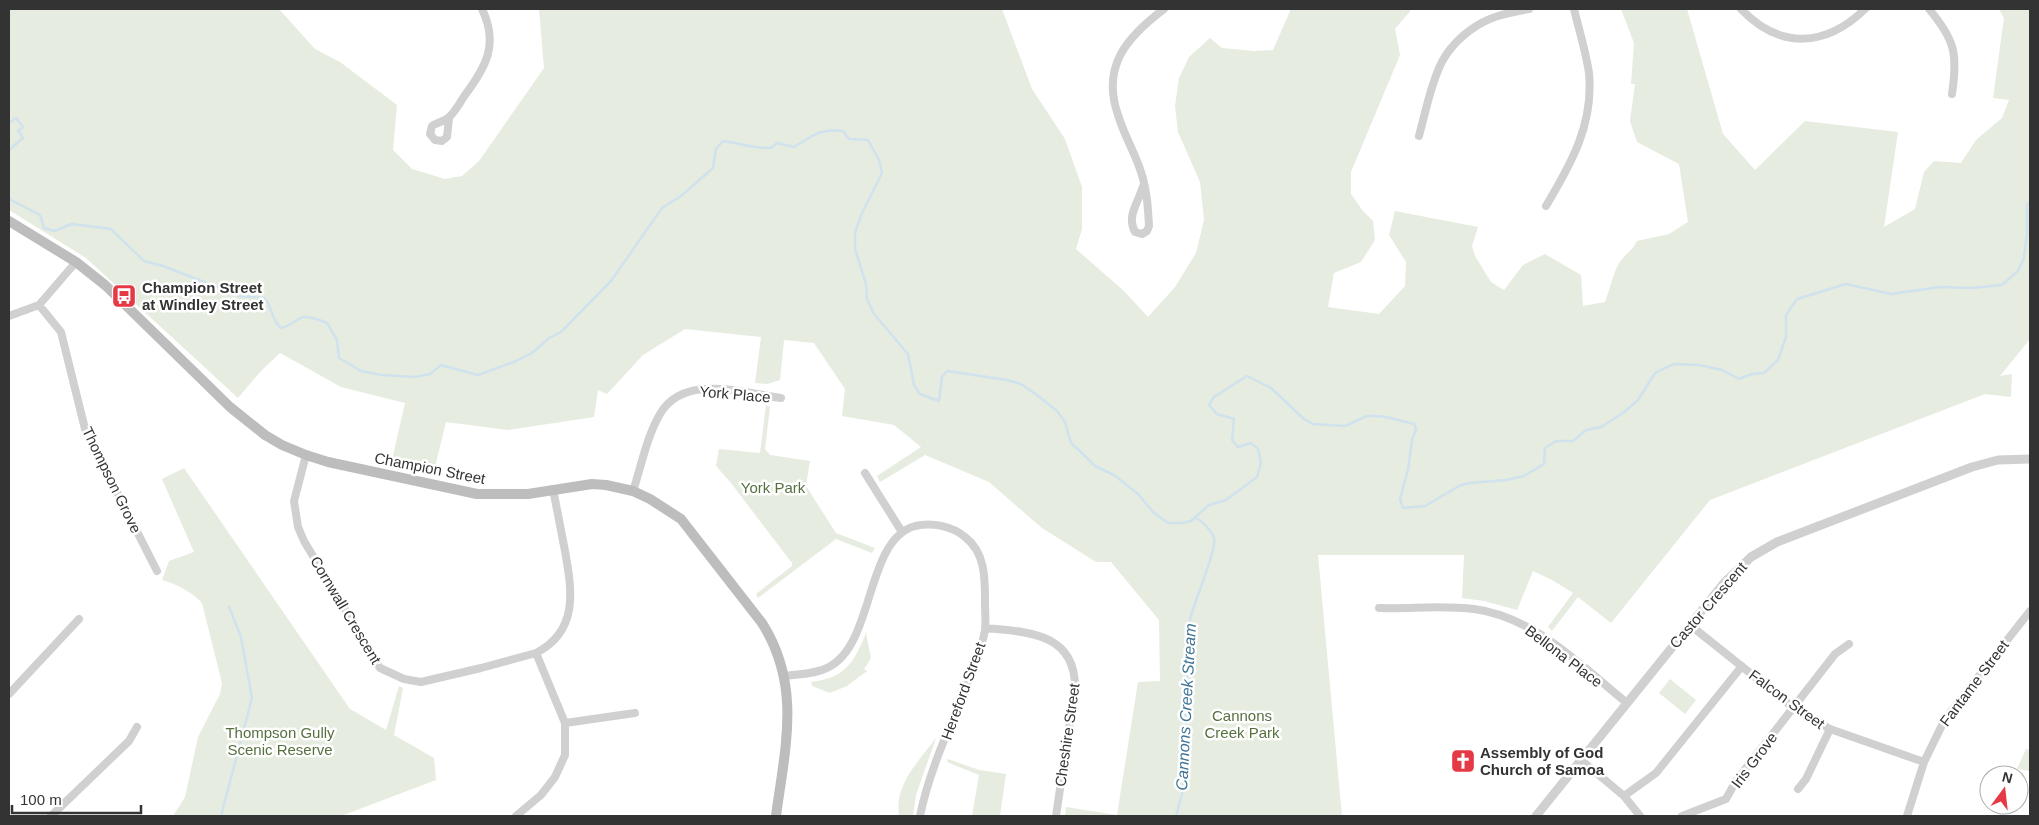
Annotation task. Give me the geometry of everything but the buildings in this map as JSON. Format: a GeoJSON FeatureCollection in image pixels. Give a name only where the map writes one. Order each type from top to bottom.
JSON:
{"type":"FeatureCollection","features":[{"type":"Feature","properties":{"kind":"main road","name":"Champion Street"},"geometry":{"type":"LineString","coordinates":[[9,221],[76,262],[104,285],[249,424],[265,435],[306,456],[476,494],[528,494],[592,484],[606,485],[633,491],[673,513],[694,534],[762,623],[774,645],[785,676],[788,714],[776,816]]}},
{"type":"Feature","properties":{"kind":"street"},"geometry":{"type":"LineString","coordinates":[[449,118],[479,77],[486,62],[489,32],[482,9]]}},
{"type":"Feature","properties":{"kind":"street"},"geometry":{"type":"LineString","coordinates":[[1144,184],[1140,198],[1132,213],[1132,226],[1135,232],[1142,234],[1147,231],[1149,226],[1144,184],[1114,104],[1113,78],[1121,52],[1129,40],[1138,29],[1164,9]]}},
{"type":"Feature","properties":{"kind":"street"},"geometry":{"type":"LineString","coordinates":[[1419,136],[1437,76],[1446,55],[1468,32],[1482,23],[1497,16],[1529,9]]}},
{"type":"Feature","properties":{"kind":"street"},"geometry":{"type":"LineString","coordinates":[[1546,206],[1571,164],[1582,139],[1588,116],[1590,95],[1588,71],[1574,9]]}},
{"type":"Feature","properties":{"kind":"street"},"geometry":{"type":"LineString","coordinates":[[1741,9],[1751,19],[1769,31],[1797,39],[1816,38],[1838,30],[1865,9]]}},
{"type":"Feature","properties":{"kind":"street"},"geometry":{"type":"LineString","coordinates":[[1929,9],[1951,40],[1954,60],[1952,94]]}},
{"type":"Feature","properties":{"kind":"street"},"geometry":{"type":"LineString","coordinates":[[9,316],[40,304],[76,262]]}},
{"type":"Feature","properties":{"kind":"street","name":"Thompson Grove"},"geometry":{"type":"LineString","coordinates":[[40,304],[61,332],[85,429],[157,571]]}},
{"type":"Feature","properties":{"kind":"street","name":"York Place"},"geometry":{"type":"LineString","coordinates":[[633,491],[658,416],[675,398],[690,390],[710,389],[781,398]]}},
{"type":"Feature","properties":{"kind":"street","name":"Cornwall Crescent"},"geometry":{"type":"LineString","coordinates":[[306,456],[294,501],[298,527],[304,541],[380,668],[404,679],[421,682],[536,653],[548,647],[560,633],[568,618],[571,602],[570,583],[553,490]]}},
{"type":"Feature","properties":{"kind":"street","name":"Castor Crescent"},"geometry":{"type":"LineString","coordinates":[[1536,816],[1690,625],[1740,566],[1762,549],[1972,466],[2004,460],[2030,459]]}},
{"type":"Feature","properties":{"kind":"street"},"geometry":{"type":"LineString","coordinates":[[785,676],[810,673],[829,667],[845,654],[856,632],[884,555],[902,532],[865,473]]}},
{"type":"Feature","properties":{"kind":"street","name":"Hereford Street"},"geometry":{"type":"LineString","coordinates":[[902,532],[916,526],[933,525],[947,527],[959,532],[970,541],[979,554],[983,566],[985,628],[976,658],[927,788],[920,816]]}},
{"type":"Feature","properties":{"kind":"street","name":"Bellona Place"},"geometry":{"type":"LineString","coordinates":[[1378,608],[1459,608],[1481,610],[1504,616],[1546,638],[1627,703]]}},
{"type":"Feature","properties":{"kind":"street","name":"Fantame Street"},"geometry":{"type":"LineString","coordinates":[[1906,816],[1924,762],[1945,719],[2030,611]]}},
{"type":"Feature","properties":{"kind":"street"},"geometry":{"type":"LineString","coordinates":[[9,694],[80,619]]}},
{"type":"Feature","properties":{"kind":"street","name":"Falcon Street"},"geometry":{"type":"LineString","coordinates":[[1690,625],[1794,708],[1830,729],[1924,762]]}},
{"type":"Feature","properties":{"kind":"street","name":"Cheshire Street"},"geometry":{"type":"LineString","coordinates":[[985,628],[1031,633],[1041,636],[1063,650],[1071,661],[1075,675],[1075,687],[1056,816]]}},
{"type":"Feature","properties":{"kind":"street","name":"Iris Grove"},"geometry":{"type":"LineString","coordinates":[[1682,816],[1726,799],[1736,781],[1835,654],[1849,644]]}},
{"type":"Feature","properties":{"kind":"street"},"geometry":{"type":"LineString","coordinates":[[516,816],[541,795],[555,777],[565,755],[565,723],[536,653]]}},
{"type":"Feature","properties":{"kind":"street"},"geometry":{"type":"LineString","coordinates":[[1624,796],[1656,773],[1742,666]]}},
{"type":"Feature","properties":{"kind":"street"},"geometry":{"type":"LineString","coordinates":[[565,723],[635,714]]}},
{"type":"Feature","properties":{"kind":"street"},"geometry":{"type":"LineString","coordinates":[[51,816],[129,741],[137,727]]}},
{"type":"Feature","properties":{"kind":"street"},"geometry":{"type":"LineString","coordinates":[[1798,789],[1806,779],[1830,729]]}},
{"type":"Feature","properties":{"kind":"street"},"geometry":{"type":"LineString","coordinates":[[1581,760],[1624,796],[1640,816]]}},
{"type":"Feature","properties":{"kind":"green space","name":"Cannons Creek Park"},"geometry":{"type":"Polygon","coordinates":[[[9,9],[279,9],[315,49],[340,62],[397,105],[393,150],[412,169],[445,179],[462,176],[479,161],[544,68],[539,9],[1002,9],[1032,89],[1065,139],[1082,187],[1082,229],[1076,249],[1125,292],[1148,317],[1175,287],[1196,253],[1204,220],[1200,182],[1178,132],[1175,106],[1179,78],[1189,57],[1210,38],[1222,48],[1254,51],[1273,50],[1291,9],[1412,9],[1395,29],[1400,55],[1351,172],[1351,194],[1373,221],[1375,240],[1361,262],[1334,273],[1328,307],[1379,314],[1405,286],[1406,262],[1389,235],[1395,211],[1478,227],[1472,246],[1475,256],[1491,282],[1504,290],[1523,265],[1545,254],[1581,275],[1583,306],[1605,302],[1619,263],[1637,241],[1669,234],[1688,222],[1679,164],[1637,142],[1630,121],[1635,84],[1631,84],[1634,43],[1621,9],[1687,9],[1723,134],[1755,170],[1805,121],[1898,132],[1884,227],[1915,209],[1924,172],[1934,161],[1961,163],[1976,140],[2002,118],[2009,100],[1993,98],[2004,18],[1999,9],[2030,9],[2030,339],[2000,376],[2012,374],[2011,397],[1985,394],[1710,500],[1611,623],[1578,597],[1552,631],[1548,627],[1573,593],[1533,571],[1517,610],[1484,601],[1462,598],[1464,555],[1318,555],[1342,816],[1065,816],[1066,807],[1117,815],[1138,682],[1160,681],[1159,620],[1111,562],[1096,562],[1042,528],[989,482],[925,455],[880,482],[877,476],[921,447],[894,425],[842,416],[845,389],[814,343],[784,340],[780,380],[767,384],[755,383],[761,337],[685,329],[643,355],[607,394],[598,390],[594,417],[508,430],[446,422],[433,475],[391,464],[405,403],[341,387],[280,353],[261,371],[238,398],[86,258],[9,210],[9,9]]]}},
{"type":"Feature","properties":{"kind":"green space","name":"York Park"},"geometry":{"type":"Polygon","coordinates":[[[766,405],[770,407],[765,449],[770,455],[810,461],[806,486],[836,533],[875,548],[872,553],[836,539],[758,598],[756,594],[792,566],[792,563],[716,466],[719,449],[760,453],[766,405]]]}},
{"type":"Feature","properties":{"kind":"green space","name":"Thompson Gully Scenic Reserve"},"geometry":{"type":"Polygon","coordinates":[[[184,468],[350,709],[386,730],[399,686],[403,688],[394,735],[434,758],[436,780],[341,816],[173,816],[185,797],[198,737],[220,694],[222,683],[202,603],[184,589],[162,580],[169,561],[194,552],[162,479],[184,468]]]}},
{"type":"Feature","properties":{"kind":"green space"},"geometry":{"type":"Polygon","coordinates":[[[866,633],[871,658],[864,669],[867,671],[847,686],[830,693],[812,686],[811,682],[832,677],[847,667],[857,653],[866,633]]]}},
{"type":"Feature","properties":{"kind":"green space"},"geometry":{"type":"Polygon","coordinates":[[[1670,679],[1696,700],[1685,714],[1659,693],[1670,679]]]}},
{"type":"Feature","properties":{"kind":"green space"},"geometry":{"type":"Polygon","coordinates":[[[936,738],[916,795],[913,816],[899,816],[898,805],[904,784],[915,765],[936,738]]]}},
{"type":"Feature","properties":{"kind":"green space"},"geometry":{"type":"Polygon","coordinates":[[[2026,749],[2030,750],[2030,771],[2029,765],[2019,765],[2026,749]]]}},
{"type":"Feature","properties":{"kind":"green space"},"geometry":{"type":"Polygon","coordinates":[[[948,759],[979,770],[1006,774],[1000,816],[972,816],[979,775],[947,762],[948,759]]]}},
{"type":"Feature","properties":{"kind":"waterway"},"geometry":{"type":"LineString","coordinates":[[9,123],[16,118],[23,127],[18,131],[23,138],[9,150]]}},
{"type":"Feature","properties":{"kind":"waterway"},"geometry":{"type":"LineString","coordinates":[[9,197],[11,200],[40,215],[44,228],[54,231],[72,224],[111,229],[144,261],[163,266],[240,296],[264,298],[275,321],[281,328],[303,317],[327,323],[337,340],[339,358],[361,371],[382,375],[415,377],[430,374],[441,365],[478,375],[532,353],[549,338],[561,332],[611,281],[662,208],[681,196],[713,168],[716,149],[723,141],[759,148],[771,148],[777,143],[794,147],[822,132],[843,131],[849,139],[868,140],[879,160],[882,173],[862,213],[855,232],[855,249],[866,284],[867,299],[874,314],[908,354],[914,385],[920,394],[939,401],[942,377],[947,371],[1007,380],[1021,384],[1057,411],[1065,422],[1071,443],[1095,466],[1114,475],[1138,494],[1154,513],[1168,523],[1191,521],[1209,505],[1226,500],[1257,477],[1261,463],[1258,449],[1251,443],[1238,447],[1232,440],[1234,419],[1217,414],[1209,405],[1214,397],[1247,376],[1271,388],[1304,419],[1313,424],[1345,426],[1367,416],[1386,417],[1414,424],[1416,429],[1400,499],[1403,508],[1425,506],[1461,485],[1524,476],[1544,464],[1545,448],[1556,441],[1573,441],[1586,430],[1601,427],[1623,413],[1638,400],[1655,373],[1675,364],[1699,365],[1722,370],[1739,379],[1752,374],[1764,373],[1778,360],[1786,337],[1786,315],[1797,299],[1846,284],[1891,294],[1940,287],[1971,288],[2002,285],[2018,271],[2024,258],[2027,234],[2027,204],[2030,202]]}},
{"type":"Feature","properties":{"kind":"waterway","name":"Cannons Creek Stream"},"geometry":{"type":"LineString","coordinates":[[1176,816],[1183,791],[1189,624],[1214,545],[1214,538],[1211,532],[1196,518]]}},
{"type":"Feature","properties":{"kind":"waterway"},"geometry":{"type":"LineString","coordinates":[[221,816],[252,698],[241,637],[229,607]]}},
{"type":"Feature","properties":{"kind":"place","name":"Champion Street at Windley Street"},"geometry":{"type":"Point","coordinates":[124,296]}},
{"type":"Feature","properties":{"kind":"place","name":"Assembly of God Church of Samoa"},"geometry":{"type":"Point","coordinates":[1463,761]}}]}
